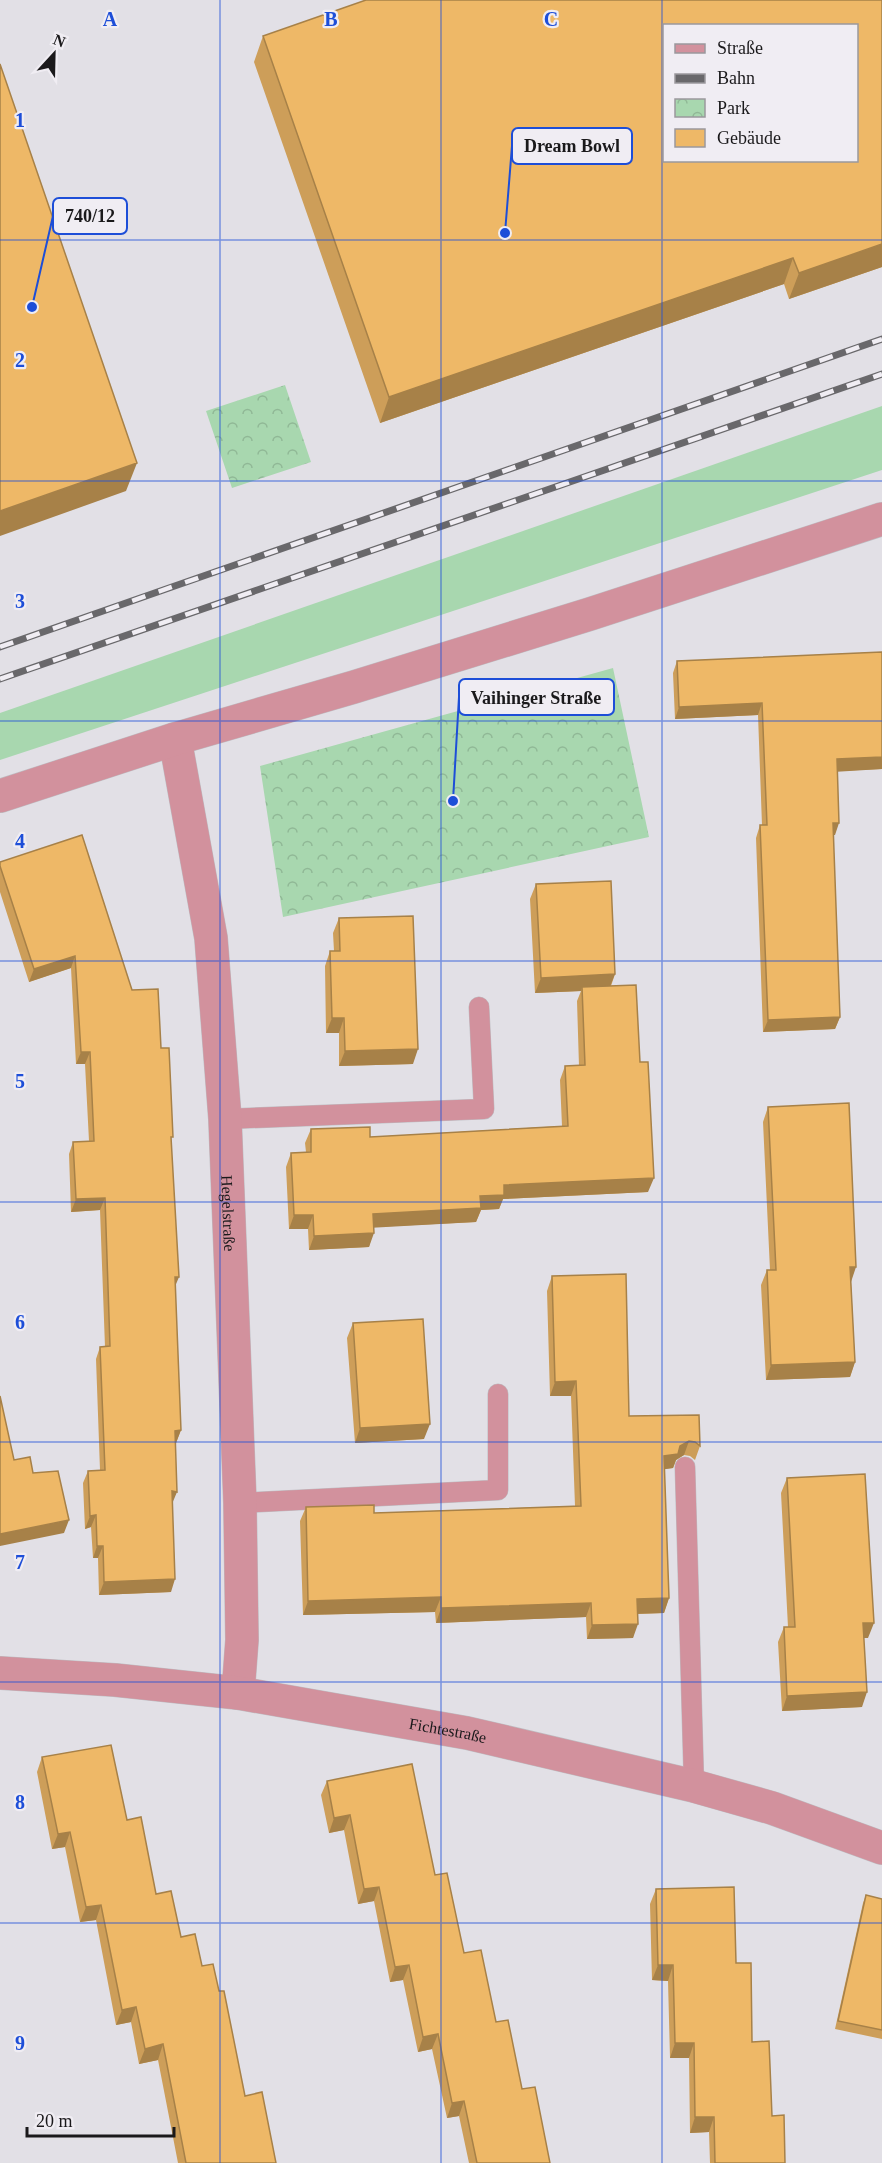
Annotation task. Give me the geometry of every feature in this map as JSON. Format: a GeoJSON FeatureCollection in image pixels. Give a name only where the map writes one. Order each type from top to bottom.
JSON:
{"type":"FeatureCollection","features":[{"type":"Feature","properties":{"kind":"street"},"geometry":{"type":"LineString","coordinates":[[0,796],[175,739],[504,641],[882,519]]}},
{"type":"Feature","properties":{"kind":"street","name":"Hegelstraße"},"geometry":{"type":"LineString","coordinates":[[175,739],[211,938],[225,1119],[240,1503],[242,1640],[238,1693]]}},
{"type":"Feature","properties":{"kind":"street","name":"Fichtestraße"},"geometry":{"type":"LineString","coordinates":[[0,1673],[115,1680],[238,1693],[467,1732],[694,1786],[772,1808],[882,1848]]}},
{"type":"Feature","properties":{"kind":"lane"},"geometry":{"type":"LineString","coordinates":[[225,1119],[484,1109],[479,1007]]}},
{"type":"Feature","properties":{"kind":"lane"},"geometry":{"type":"LineString","coordinates":[[240,1503],[498,1490],[498,1394]]}},
{"type":"Feature","properties":{"kind":"lane"},"geometry":{"type":"LineString","coordinates":[[685,1467],[694,1786]]}},
{"type":"Feature","properties":{"kind":"green space"},"geometry":{"type":"Polygon","coordinates":[[[285,385],[311,462],[232,488],[206,411],[285,385]]]}},
{"type":"Feature","properties":{"kind":"green space"},"geometry":{"type":"Polygon","coordinates":[[[882,406],[882,470],[0,760],[0,713],[882,406]]]}},
{"type":"Feature","properties":{"kind":"green space"},"geometry":{"type":"Polygon","coordinates":[[[613,668],[649,837],[283,917],[260,766],[613,668]]]}},
{"type":"Feature","properties":{"kind":"building"},"geometry":{"type":"Polygon","coordinates":[[[366,0],[882,0],[882,244],[799,273],[793,258],[389,397],[263,36],[366,0]]]}},
{"type":"Feature","properties":{"kind":"building"},"geometry":{"type":"Polygon","coordinates":[[[0,64],[137,463],[0,511],[0,64]]]}},
{"type":"Feature","properties":{"kind":"building"},"geometry":{"type":"Polygon","coordinates":[[[882,652],[882,757],[837,759],[839,823],[833,823],[840,1017],[768,1020],[760,825],[767,825],[762,703],[679,707],[677,661],[882,652]]]}},
{"type":"Feature","properties":{"kind":"building"},"geometry":{"type":"Polygon","coordinates":[[[82,835],[132,990],[158,989],[161,1048],[169,1048],[173,1137],[171,1137],[179,1277],[175,1277],[181,1430],[175,1431],[177,1492],[172,1491],[175,1579],[104,1582],[103,1546],[97,1546],[96,1515],[90,1516],[88,1471],[105,1470],[100,1347],[110,1346],[105,1198],[76,1199],[73,1142],[94,1141],[90,1052],[81,1052],[75,956],[34,969],[0,866],[0,862],[82,835]]]}},
{"type":"Feature","properties":{"kind":"building"},"geometry":{"type":"Polygon","coordinates":[[[611,881],[615,974],[541,978],[536,884],[611,881]]]}},
{"type":"Feature","properties":{"kind":"building"},"geometry":{"type":"Polygon","coordinates":[[[413,916],[418,1049],[345,1051],[344,1018],[332,1018],[330,951],[340,951],[339,918],[413,916]]]}},
{"type":"Feature","properties":{"kind":"building"},"geometry":{"type":"Polygon","coordinates":[[[636,985],[640,1062],[648,1062],[654,1178],[504,1185],[504,1195],[480,1196],[481,1208],[373,1214],[374,1233],[314,1236],[313,1215],[294,1215],[291,1153],[311,1152],[311,1129],[370,1127],[370,1137],[568,1126],[565,1066],[585,1065],[582,987],[636,985]]]}},
{"type":"Feature","properties":{"kind":"building"},"geometry":{"type":"Polygon","coordinates":[[[849,1103],[856,1267],[850,1267],[855,1362],[771,1365],[767,1270],[776,1270],[768,1107],[849,1103]]]}},
{"type":"Feature","properties":{"kind":"building"},"geometry":{"type":"Polygon","coordinates":[[[626,1274],[629,1416],[699,1415],[700,1446],[689,1441],[680,1446],[678,1454],[664,1456],[669,1598],[637,1599],[638,1624],[592,1625],[591,1603],[441,1608],[441,1597],[308,1601],[306,1507],[374,1505],[374,1513],[581,1506],[576,1381],[555,1382],[552,1276],[626,1274]]]}},
{"type":"Feature","properties":{"kind":"building"},"geometry":{"type":"Polygon","coordinates":[[[423,1319],[430,1424],[360,1428],[353,1323],[423,1319]]]}},
{"type":"Feature","properties":{"kind":"building"},"geometry":{"type":"Polygon","coordinates":[[[0,1396],[14,1460],[30,1457],[33,1473],[58,1471],[69,1520],[0,1534],[0,1396]]]}},
{"type":"Feature","properties":{"kind":"building"},"geometry":{"type":"Polygon","coordinates":[[[865,1474],[874,1623],[863,1623],[867,1692],[787,1696],[784,1627],[795,1627],[787,1478],[865,1474]]]}},
{"type":"Feature","properties":{"kind":"building"},"geometry":{"type":"Polygon","coordinates":[[[111,1745],[127,1820],[141,1817],[156,1894],[171,1891],[181,1937],[195,1934],[202,1966],[213,1964],[219,1991],[224,1991],[245,2096],[262,2092],[276,2163],[186,2163],[163,2044],[145,2049],[136,2007],[122,2010],[101,1905],[86,1907],[70,1832],[58,1834],[42,1757],[111,1745]]]}},
{"type":"Feature","properties":{"kind":"building"},"geometry":{"type":"Polygon","coordinates":[[[412,1764],[435,1875],[447,1873],[464,1953],[481,1950],[496,2022],[508,2020],[522,2089],[535,2087],[550,2163],[477,2163],[464,2101],[452,2103],[438,2034],[423,2037],[409,1965],[395,1967],[379,1887],[364,1889],[350,1815],[334,1818],[327,1781],[412,1764]]]}},
{"type":"Feature","properties":{"kind":"building"},"geometry":{"type":"Polygon","coordinates":[[[734,1887],[736,1963],[751,1963],[752,2042],[769,2041],[772,2116],[784,2115],[785,2163],[715,2163],[714,2117],[695,2117],[694,2043],[675,2043],[673,1965],[658,1965],[656,1889],[734,1887]]]}},
{"type":"Feature","properties":{"kind":"building"},"geometry":{"type":"Polygon","coordinates":[[[866,1895],[882,1899],[882,2030],[838,2021],[866,1895]]]}},
{"type":"Feature","properties":{"kind":"railway"},"geometry":{"type":"LineString","coordinates":[[0,647],[882,339]]}},
{"type":"Feature","properties":{"kind":"railway"},"geometry":{"type":"LineString","coordinates":[[0,679],[882,374]]}},
{"type":"Feature","properties":{"kind":"place","name":"Dream Bowl"},"geometry":{"type":"Point","coordinates":[505,233]}},
{"type":"Feature","properties":{"kind":"place","name":"740/12"},"geometry":{"type":"Point","coordinates":[32,307]}},
{"type":"Feature","properties":{"kind":"place","name":"Vaihinger Straße"},"geometry":{"type":"Point","coordinates":[453,801]}}]}
